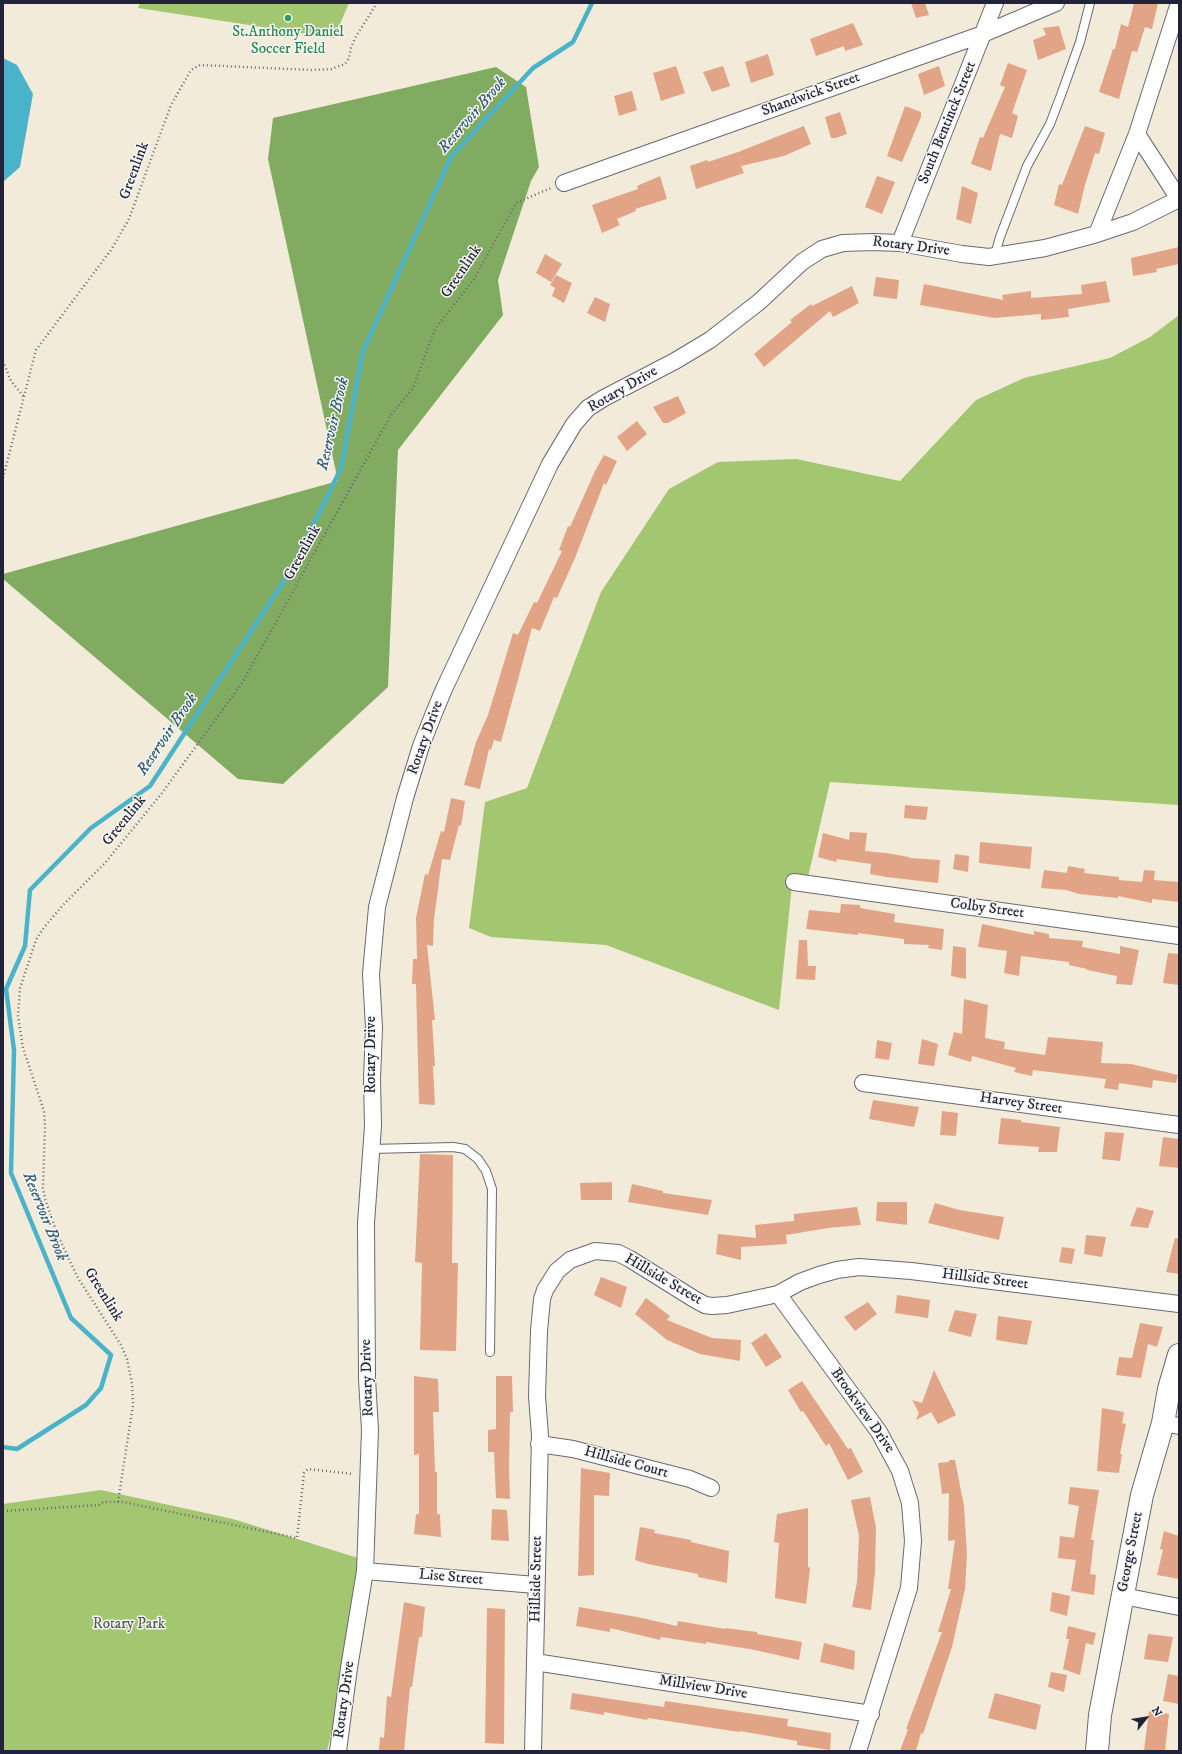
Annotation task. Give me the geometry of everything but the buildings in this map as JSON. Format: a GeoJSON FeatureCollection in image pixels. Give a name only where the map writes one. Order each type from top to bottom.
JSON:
{"type":"FeatureCollection","features":[{"type":"Feature","properties":{"kind":"main road","name":"George Street"},"geometry":{"type":"LineString","coordinates":[[1097,1751],[1100,1715],[1142,1495],[1171,1424],[1169,1389],[1179,1355]]}},
{"type":"Feature","properties":{"kind":"street","name":"South Bentinck Street"},"geometry":{"type":"LineString","coordinates":[[900,243],[995,3]]}},
{"type":"Feature","properties":{"kind":"street","name":"Shandwick Street"},"geometry":{"type":"LineString","coordinates":[[564,183],[983,34],[1056,3]]}},
{"type":"Feature","properties":{"kind":"street"},"geometry":{"type":"LineString","coordinates":[[1097,234],[1137,134],[1179,3]]}},
{"type":"Feature","properties":{"kind":"street"},"geometry":{"type":"LineString","coordinates":[[1137,134],[1179,199]]}},
{"type":"Feature","properties":{"kind":"street","name":"Rotary Drive"},"geometry":{"type":"LineString","coordinates":[[338,1751],[349,1668],[366,1571],[370,1430],[367,1378],[366,1223],[371,1149],[374,1028],[371,981],[377,907],[402,806],[421,746],[444,689],[540,484],[562,444],[580,416],[592,405],[706,343],[732,324],[802,262],[817,251],[843,242],[873,242],[900,243],[962,254],[989,257],[1045,248],[1097,234],[1133,222],[1179,199]]}},
{"type":"Feature","properties":{"kind":"street","name":"Colby Street"},"geometry":{"type":"LineString","coordinates":[[794,882],[1179,936]]}},
{"type":"Feature","properties":{"kind":"street","name":"Harvey Street"},"geometry":{"type":"LineString","coordinates":[[863,1083],[1179,1125]]}},
{"type":"Feature","properties":{"kind":"street","name":"Hillside Street"},"geometry":{"type":"LineString","coordinates":[[533,1751],[539,1444],[537,1363],[542,1299],[554,1274],[570,1260],[595,1251],[618,1253],[630,1258],[694,1299],[705,1305],[712,1306],[727,1305],[778,1294],[800,1282],[828,1272],[847,1268],[868,1267],[1179,1304]]}},
{"type":"Feature","properties":{"kind":"street","name":"Brookview Drive"},"geometry":{"type":"LineString","coordinates":[[778,1294],[879,1432],[899,1467],[910,1503],[913,1542],[909,1588],[871,1714],[858,1751]]}},
{"type":"Feature","properties":{"kind":"street","name":"Hillside Court"},"geometry":{"type":"LineString","coordinates":[[539,1444],[573,1449],[690,1479],[711,1488]]}},
{"type":"Feature","properties":{"kind":"street","name":"Lise Street"},"geometry":{"type":"LineString","coordinates":[[366,1571],[536,1585]]}},
{"type":"Feature","properties":{"kind":"street"},"geometry":{"type":"LineString","coordinates":[[1123,1596],[1179,1607]]}},
{"type":"Feature","properties":{"kind":"street","name":"Millview Drive"},"geometry":{"type":"LineString","coordinates":[[535,1662],[871,1714]]}},
{"type":"Feature","properties":{"kind":"lane"},"geometry":{"type":"LineString","coordinates":[[995,255],[1000,237],[1027,166],[1050,124],[1080,42],[1090,3]]}},
{"type":"Feature","properties":{"kind":"lane"},"geometry":{"type":"LineString","coordinates":[[371,1149],[453,1147],[465,1149],[478,1159],[486,1171],[492,1188],[490,1352]]}},
{"type":"Feature","properties":{"kind":"path","name":"Greenlink"},"geometry":{"type":"LineString","coordinates":[[3,478],[36,350],[111,250],[129,219],[171,105],[191,70],[200,65],[331,69],[345,64],[349,58],[355,38],[377,3]]}},
{"type":"Feature","properties":{"kind":"path","name":"Greenlink"},"geometry":{"type":"LineString","coordinates":[[118,1502],[132,1405],[132,1384],[127,1359],[124,1352],[78,1278],[58,1236],[44,1199],[44,1111],[23,1048],[18,1016],[20,988],[36,940],[42,930],[63,905],[105,864],[162,793],[242,682],[391,415],[413,388],[435,329],[474,279],[516,203],[564,183]]}},
{"type":"Feature","properties":{"kind":"path"},"geometry":{"type":"LineString","coordinates":[[3,361],[11,381],[24,397]]}},
{"type":"Feature","properties":{"kind":"path"},"geometry":{"type":"LineString","coordinates":[[3,1511],[99,1505],[103,1502],[118,1502],[180,1513],[297,1538],[304,1473],[308,1469],[352,1473],[356,1475]]}},
{"type":"Feature","properties":{"kind":"green space"},"geometry":{"type":"Polygon","coordinates":[[[140,3],[349,3],[334,38],[138,8],[140,3]]]}},
{"type":"Feature","properties":{"kind":"green space"},"geometry":{"type":"Polygon","coordinates":[[[496,67],[526,87],[539,167],[531,181],[498,280],[503,315],[398,450],[388,687],[283,784],[238,779],[3,579],[3,574],[338,481],[268,159],[273,118],[496,67]]]}},
{"type":"Feature","properties":{"kind":"green space"},"geometry":{"type":"Polygon","coordinates":[[[1179,315],[1179,805],[830,782],[808,877],[793,875],[779,1010],[606,945],[491,937],[469,928],[485,802],[527,788],[601,592],[669,489],[718,462],[796,459],[900,481],[976,400],[1024,378],[1110,358],[1150,337],[1179,315]]]}},
{"type":"Feature","properties":{"kind":"green space","name":"Rotary Park"},"geometry":{"type":"Polygon","coordinates":[[[101,1490],[233,1519],[371,1562],[327,1751],[3,1751],[3,1504],[101,1490]]]}},
{"type":"Feature","properties":{"kind":"water"},"geometry":{"type":"Polygon","coordinates":[[[3,58],[17,65],[33,94],[20,167],[3,182],[3,58]]]}},
{"type":"Feature","properties":{"kind":"waterway","name":"Reservoir Brook"},"geometry":{"type":"LineString","coordinates":[[3,1447],[17,1449],[86,1405],[101,1388],[111,1355],[71,1318],[11,1173],[14,1050],[6,989],[25,946],[30,890],[91,828],[150,786],[293,567],[341,468],[363,351],[451,157],[533,68],[573,42],[592,3]]}},
{"type":"Feature","properties":{"kind":"place","name":"St.Anthony Daniel Soccer Field"},"geometry":{"type":"Point","coordinates":[288,18]}}]}
